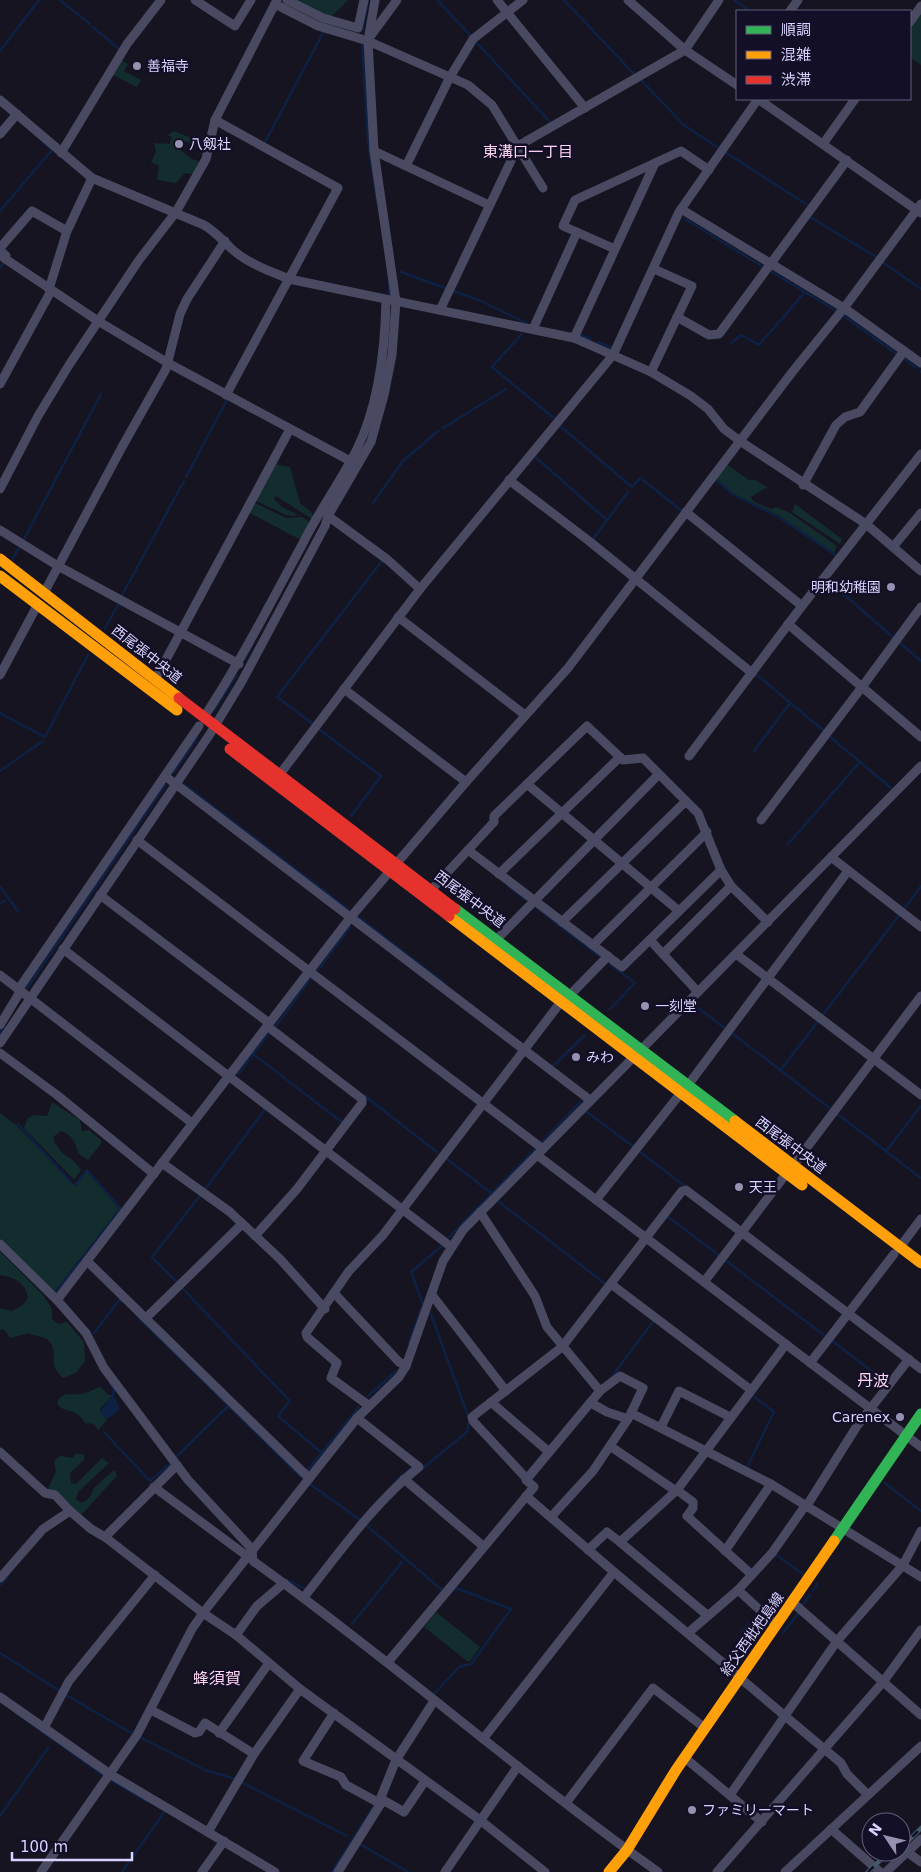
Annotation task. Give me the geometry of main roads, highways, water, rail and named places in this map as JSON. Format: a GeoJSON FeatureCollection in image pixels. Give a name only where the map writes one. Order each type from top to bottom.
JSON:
{"type":"FeatureCollection","features":[{"type":"Feature","properties":{"kind":"main road","name":"西尾張中央道"},"geometry":{"type":"LineString","coordinates":[[0,559],[155,680],[202,722]]}},
{"type":"Feature","properties":{"kind":"main road","name":"西尾張中央道"},"geometry":{"type":"LineString","coordinates":[[0,576],[202,722],[388,872],[633,1058],[684,1089]]}},
{"type":"Feature","properties":{"kind":"main road","name":"西尾張中央道"},"geometry":{"type":"LineString","coordinates":[[212,730],[280,774],[640,1048],[684,1089],[790,1170],[897,1250],[921,1263]]}},
{"type":"Feature","properties":{"kind":"main road","name":"西尾張中央道"},"geometry":{"type":"LineString","coordinates":[[897,1250],[921,1275]]}},
{"type":"Feature","properties":{"kind":"main road","name":"給父西枇杷島線"},"geometry":{"type":"LineString","coordinates":[[609,1872],[627,1850],[705,1728],[921,1414]]}},
{"type":"Feature","properties":{"kind":"water"},"geometry":{"type":"Polygon","coordinates":[[[113,1395],[118,1403],[119,1410],[106,1420],[100,1411],[113,1395]]]}},
{"type":"Feature","properties":{"kind":"waterway"},"geometry":{"type":"LineString","coordinates":[[0,51],[39,0]]}},
{"type":"Feature","properties":{"kind":"waterway"},"geometry":{"type":"LineString","coordinates":[[60,0],[90,24]]}},
{"type":"Feature","properties":{"kind":"waterway"},"geometry":{"type":"LineString","coordinates":[[362,31],[368,0]]}},
{"type":"Feature","properties":{"kind":"waterway"},"geometry":{"type":"LineString","coordinates":[[437,0],[471,36]]}},
{"type":"Feature","properties":{"kind":"waterway"},"geometry":{"type":"LineString","coordinates":[[564,0],[635,75]]}},
{"type":"Feature","properties":{"kind":"waterway"},"geometry":{"type":"LineString","coordinates":[[734,0],[749,10]]}},
{"type":"Feature","properties":{"kind":"waterway"},"geometry":{"type":"LineString","coordinates":[[317,21],[331,25]]}},
{"type":"Feature","properties":{"kind":"waterway"},"geometry":{"type":"LineString","coordinates":[[93,27],[120,50]]}},
{"type":"Feature","properties":{"kind":"waterway"},"geometry":{"type":"LineString","coordinates":[[341,28],[355,33]]}},
{"type":"Feature","properties":{"kind":"waterway"},"geometry":{"type":"LineString","coordinates":[[264,144],[324,31]]}},
{"type":"Feature","properties":{"kind":"waterway"},"geometry":{"type":"LineString","coordinates":[[476,42],[550,122]]}},
{"type":"Feature","properties":{"kind":"waterway"},"geometry":{"type":"LineString","coordinates":[[362,43],[368,140],[377,201]]}},
{"type":"Feature","properties":{"kind":"waterway"},"geometry":{"type":"LineString","coordinates":[[640,79],[684,125],[720,149]]}},
{"type":"Feature","properties":{"kind":"waterway"},"geometry":{"type":"LineString","coordinates":[[0,211],[52,150],[43,142]]}},
{"type":"Feature","properties":{"kind":"waterway"},"geometry":{"type":"LineString","coordinates":[[725,152],[809,206]]}},
{"type":"Feature","properties":{"kind":"waterway"},"geometry":{"type":"LineString","coordinates":[[810,217],[878,258]]}},
{"type":"Feature","properties":{"kind":"waterway"},"geometry":{"type":"LineString","coordinates":[[685,219],[765,268]]}},
{"type":"Feature","properties":{"kind":"waterway"},"geometry":{"type":"LineString","coordinates":[[884,263],[921,289]]}},
{"type":"Feature","properties":{"kind":"waterway"},"geometry":{"type":"LineString","coordinates":[[0,268],[3,264]]}},
{"type":"Feature","properties":{"kind":"waterway"},"geometry":{"type":"LineString","coordinates":[[401,272],[445,288]]}},
{"type":"Feature","properties":{"kind":"waterway"},"geometry":{"type":"LineString","coordinates":[[772,272],[838,312]]}},
{"type":"Feature","properties":{"kind":"waterway"},"geometry":{"type":"LineString","coordinates":[[389,283],[389,296]]}},
{"type":"Feature","properties":{"kind":"waterway"},"geometry":{"type":"LineString","coordinates":[[453,291],[479,300],[528,324]]}},
{"type":"Feature","properties":{"kind":"waterway"},"geometry":{"type":"LineString","coordinates":[[731,343],[741,335],[759,345],[805,292]]}},
{"type":"Feature","properties":{"kind":"waterway"},"geometry":{"type":"LineString","coordinates":[[390,316],[390,328]]}},
{"type":"Feature","properties":{"kind":"waterway"},"geometry":{"type":"LineString","coordinates":[[844,316],[898,355]]}},
{"type":"Feature","properties":{"kind":"waterway"},"geometry":{"type":"LineString","coordinates":[[522,334],[492,367],[555,419]]}},
{"type":"Feature","properties":{"kind":"waterway"},"geometry":{"type":"LineString","coordinates":[[581,335],[591,339]]}},
{"type":"Feature","properties":{"kind":"waterway"},"geometry":{"type":"LineString","coordinates":[[387,352],[389,336]]}},
{"type":"Feature","properties":{"kind":"waterway"},"geometry":{"type":"LineString","coordinates":[[598,342],[613,348]]}},
{"type":"Feature","properties":{"kind":"waterway"},"geometry":{"type":"LineString","coordinates":[[903,358],[916,368]]}},
{"type":"Feature","properties":{"kind":"waterway"},"geometry":{"type":"LineString","coordinates":[[443,428],[506,389]]}},
{"type":"Feature","properties":{"kind":"waterway"},"geometry":{"type":"LineString","coordinates":[[23,541],[101,394]]}},
{"type":"Feature","properties":{"kind":"waterway"},"geometry":{"type":"LineString","coordinates":[[186,477],[228,398]]}},
{"type":"Feature","properties":{"kind":"waterway"},"geometry":{"type":"LineString","coordinates":[[560,426],[632,487],[640,478]]}},
{"type":"Feature","properties":{"kind":"waterway"},"geometry":{"type":"LineString","coordinates":[[373,503],[403,461],[438,431]]}},
{"type":"Feature","properties":{"kind":"waterway"},"geometry":{"type":"LineString","coordinates":[[534,456],[607,520]]}},
{"type":"Feature","properties":{"kind":"waterway"},"geometry":{"type":"LineString","coordinates":[[715,479],[734,495],[777,516],[837,556]]}},
{"type":"Feature","properties":{"kind":"waterway"},"geometry":{"type":"LineString","coordinates":[[643,480],[682,511]]}},
{"type":"Feature","properties":{"kind":"waterway"},"geometry":{"type":"LineString","coordinates":[[121,597],[184,481]]}},
{"type":"Feature","properties":{"kind":"waterway"},"geometry":{"type":"LineString","coordinates":[[595,541],[593,539],[628,492]]}},
{"type":"Feature","properties":{"kind":"waterway"},"geometry":{"type":"LineString","coordinates":[[13,558],[20,546]]}},
{"type":"Feature","properties":{"kind":"waterway"},"geometry":{"type":"LineString","coordinates":[[313,724],[277,697],[381,562]]}},
{"type":"Feature","properties":{"kind":"waterway"},"geometry":{"type":"LineString","coordinates":[[826,579],[894,638]]}},
{"type":"Feature","properties":{"kind":"waterway"},"geometry":{"type":"LineString","coordinates":[[105,628],[119,603]]}},
{"type":"Feature","properties":{"kind":"waterway"},"geometry":{"type":"LineString","coordinates":[[899,642],[921,661]]}},
{"type":"Feature","properties":{"kind":"waterway"},"geometry":{"type":"LineString","coordinates":[[244,660],[252,646]]}},
{"type":"Feature","properties":{"kind":"waterway"},"geometry":{"type":"LineString","coordinates":[[0,713],[45,737],[88,655]]}},
{"type":"Feature","properties":{"kind":"waterway"},"geometry":{"type":"LineString","coordinates":[[756,674],[824,731]]}},
{"type":"Feature","properties":{"kind":"waterway"},"geometry":{"type":"LineString","coordinates":[[214,710],[236,675]]}},
{"type":"Feature","properties":{"kind":"waterway"},"geometry":{"type":"LineString","coordinates":[[754,751],[790,703]]}},
{"type":"Feature","properties":{"kind":"waterway"},"geometry":{"type":"LineString","coordinates":[[319,729],[381,776],[351,816]]}},
{"type":"Feature","properties":{"kind":"waterway"},"geometry":{"type":"LineString","coordinates":[[829,736],[891,788]]}},
{"type":"Feature","properties":{"kind":"waterway"},"geometry":{"type":"LineString","coordinates":[[174,772],[197,738]]}},
{"type":"Feature","properties":{"kind":"waterway"},"geometry":{"type":"LineString","coordinates":[[0,771],[43,741]]}},
{"type":"Feature","properties":{"kind":"waterway"},"geometry":{"type":"LineString","coordinates":[[788,844],[860,762]]}},
{"type":"Feature","properties":{"kind":"waterway"},"geometry":{"type":"LineString","coordinates":[[182,783],[348,909]]}},
{"type":"Feature","properties":{"kind":"waterway"},"geometry":{"type":"LineString","coordinates":[[25,991],[165,785]]}},
{"type":"Feature","properties":{"kind":"waterway"},"geometry":{"type":"LineString","coordinates":[[508,886],[525,899]]}},
{"type":"Feature","properties":{"kind":"waterway"},"geometry":{"type":"LineString","coordinates":[[904,909],[921,886]]}},
{"type":"Feature","properties":{"kind":"waterway"},"geometry":{"type":"LineString","coordinates":[[0,887],[18,911]]}},
{"type":"Feature","properties":{"kind":"waterway"},"geometry":{"type":"LineString","coordinates":[[0,904],[5,900]]}},
{"type":"Feature","properties":{"kind":"waterway"},"geometry":{"type":"LineString","coordinates":[[537,908],[599,956]]}},
{"type":"Feature","properties":{"kind":"waterway"},"geometry":{"type":"LineString","coordinates":[[822,1016],[900,914]]}},
{"type":"Feature","properties":{"kind":"waterway"},"geometry":{"type":"LineString","coordinates":[[358,917],[444,983]]}},
{"type":"Feature","properties":{"kind":"waterway"},"geometry":{"type":"LineString","coordinates":[[318,970],[350,927]]}},
{"type":"Feature","properties":{"kind":"waterway"},"geometry":{"type":"LineString","coordinates":[[610,964],[635,983],[610,1009]]}},
{"type":"Feature","properties":{"kind":"waterway"},"geometry":{"type":"LineString","coordinates":[[275,1027],[310,979]]}},
{"type":"Feature","properties":{"kind":"waterway"},"geometry":{"type":"LineString","coordinates":[[694,1005],[726,1029]]}},
{"type":"Feature","properties":{"kind":"waterway"},"geometry":{"type":"LineString","coordinates":[[780,1071],[819,1020]]}},
{"type":"Feature","properties":{"kind":"waterway"},"geometry":{"type":"LineString","coordinates":[[0,1033],[4,1026]]}},
{"type":"Feature","properties":{"kind":"waterway"},"geometry":{"type":"LineString","coordinates":[[238,1074],[270,1032]]}},
{"type":"Feature","properties":{"kind":"waterway"},"geometry":{"type":"LineString","coordinates":[[733,1034],[831,1109]]}},
{"type":"Feature","properties":{"kind":"waterway"},"geometry":{"type":"LineString","coordinates":[[553,1066],[585,1035]]}},
{"type":"Feature","properties":{"kind":"waterway"},"geometry":{"type":"LineString","coordinates":[[253,1054],[343,1123]]}},
{"type":"Feature","properties":{"kind":"waterway"},"geometry":{"type":"LineString","coordinates":[[365,1096],[437,1152]]}},
{"type":"Feature","properties":{"kind":"waterway"},"geometry":{"type":"LineString","coordinates":[[541,1143],[582,1100]]}},
{"type":"Feature","properties":{"kind":"waterway"},"geometry":{"type":"LineString","coordinates":[[886,1151],[921,1106]]}},
{"type":"Feature","properties":{"kind":"waterway"},"geometry":{"type":"LineString","coordinates":[[206,1188],[266,1108]]}},
{"type":"Feature","properties":{"kind":"waterway"},"geometry":{"type":"LineString","coordinates":[[587,1112],[634,1147]]}},
{"type":"Feature","properties":{"kind":"waterway"},"geometry":{"type":"LineString","coordinates":[[836,1113],[921,1178]]}},
{"type":"Feature","properties":{"kind":"waterway"},"geometry":{"type":"LineString","coordinates":[[18,1124],[71,1182]]}},
{"type":"Feature","properties":{"kind":"waterway"},"geometry":{"type":"LineString","coordinates":[[449,1237],[535,1149]]}},
{"type":"Feature","properties":{"kind":"waterway"},"geometry":{"type":"LineString","coordinates":[[639,1151],[687,1188]]}},
{"type":"Feature","properties":{"kind":"waterway"},"geometry":{"type":"LineString","coordinates":[[446,1158],[491,1193]]}},
{"type":"Feature","properties":{"kind":"waterway"},"geometry":{"type":"LineString","coordinates":[[56,1292],[121,1209],[87,1170],[75,1185]]}},
{"type":"Feature","properties":{"kind":"waterway"},"geometry":{"type":"LineString","coordinates":[[177,1282],[152,1257],[199,1197]]}},
{"type":"Feature","properties":{"kind":"waterway"},"geometry":{"type":"LineString","coordinates":[[499,1202],[607,1285]]}},
{"type":"Feature","properties":{"kind":"waterway"},"geometry":{"type":"LineString","coordinates":[[667,1216],[720,1256]]}},
{"type":"Feature","properties":{"kind":"waterway"},"geometry":{"type":"LineString","coordinates":[[423,1304],[411,1272],[443,1245]]}},
{"type":"Feature","properties":{"kind":"waterway"},"geometry":{"type":"LineString","coordinates":[[725,1260],[825,1336]]}},
{"type":"Feature","properties":{"kind":"waterway"},"geometry":{"type":"LineString","coordinates":[[183,1289],[290,1401],[278,1416],[322,1453]]}},
{"type":"Feature","properties":{"kind":"waterway"},"geometry":{"type":"LineString","coordinates":[[94,1333],[120,1299],[122,1301]]}},
{"type":"Feature","properties":{"kind":"waterway"},"geometry":{"type":"LineString","coordinates":[[409,1343],[421,1309]]}},
{"type":"Feature","properties":{"kind":"waterway"},"geometry":{"type":"LineString","coordinates":[[431,1314],[469,1419]]}},
{"type":"Feature","properties":{"kind":"waterway"},"geometry":{"type":"LineString","coordinates":[[138,1317],[301,1477]]}},
{"type":"Feature","properties":{"kind":"waterway"},"geometry":{"type":"LineString","coordinates":[[613,1375],[654,1320]]}},
{"type":"Feature","properties":{"kind":"waterway"},"geometry":{"type":"LineString","coordinates":[[831,1340],[887,1383]]}},
{"type":"Feature","properties":{"kind":"waterway"},"geometry":{"type":"LineString","coordinates":[[367,1397],[395,1372]]}},
{"type":"Feature","properties":{"kind":"waterway"},"geometry":{"type":"LineString","coordinates":[[110,1383],[114,1390],[113,1395]]}},
{"type":"Feature","properties":{"kind":"waterway"},"geometry":{"type":"LineString","coordinates":[[747,1467],[774,1412],[752,1395]]}},
{"type":"Feature","properties":{"kind":"waterway"},"geometry":{"type":"LineString","coordinates":[[177,1456],[228,1406]]}},
{"type":"Feature","properties":{"kind":"waterway"},"geometry":{"type":"LineString","coordinates":[[307,1471],[359,1407]]}},
{"type":"Feature","properties":{"kind":"waterway"},"geometry":{"type":"LineString","coordinates":[[422,1469],[467,1432],[469,1421]]}},
{"type":"Feature","properties":{"kind":"waterway"},"geometry":{"type":"LineString","coordinates":[[104,1432],[150,1481],[169,1465]]}},
{"type":"Feature","properties":{"kind":"waterway"},"geometry":{"type":"LineString","coordinates":[[396,1481],[410,1469]]}},
{"type":"Feature","properties":{"kind":"waterway"},"geometry":{"type":"LineString","coordinates":[[885,1483],[921,1511]]}},
{"type":"Feature","properties":{"kind":"waterway"},"geometry":{"type":"LineString","coordinates":[[310,1484],[361,1521]]}},
{"type":"Feature","properties":{"kind":"waterway"},"geometry":{"type":"LineString","coordinates":[[366,1525],[443,1591]]}},
{"type":"Feature","properties":{"kind":"waterway"},"geometry":{"type":"LineString","coordinates":[[776,1553],[803,1574]]}},
{"type":"Feature","properties":{"kind":"waterway"},"geometry":{"type":"LineString","coordinates":[[352,1624],[402,1562]]}},
{"type":"Feature","properties":{"kind":"waterway"},"geometry":{"type":"LineString","coordinates":[[0,1585],[9,1575],[7,1574]]}},
{"type":"Feature","properties":{"kind":"waterway"},"geometry":{"type":"LineString","coordinates":[[288,1580],[305,1589]]}},
{"type":"Feature","properties":{"kind":"waterway"},"geometry":{"type":"LineString","coordinates":[[813,1591],[817,1584]]}},
{"type":"Feature","properties":{"kind":"waterway"},"geometry":{"type":"LineString","coordinates":[[434,1694],[459,1667],[471,1664],[511,1609],[456,1588],[448,1595]]}},
{"type":"Feature","properties":{"kind":"waterway"},"geometry":{"type":"LineString","coordinates":[[802,1606],[810,1595]]}},
{"type":"Feature","properties":{"kind":"waterway"},"geometry":{"type":"LineString","coordinates":[[783,1633],[800,1611]]}},
{"type":"Feature","properties":{"kind":"waterway"},"geometry":{"type":"LineString","coordinates":[[742,1631],[759,1613]]}},
{"type":"Feature","properties":{"kind":"waterway"},"geometry":{"type":"LineString","coordinates":[[0,1653],[60,1691]]}},
{"type":"Feature","properties":{"kind":"waterway"},"geometry":{"type":"LineString","coordinates":[[66,1695],[133,1734]]}},
{"type":"Feature","properties":{"kind":"waterway"},"geometry":{"type":"LineString","coordinates":[[16,1713],[103,1775]]}},
{"type":"Feature","properties":{"kind":"waterway"},"geometry":{"type":"LineString","coordinates":[[139,1737],[205,1770],[235,1779]]}},
{"type":"Feature","properties":{"kind":"waterway"},"geometry":{"type":"LineString","coordinates":[[0,1816],[48,1748]]}},
{"type":"Feature","properties":{"kind":"waterway"},"geometry":{"type":"LineString","coordinates":[[111,1780],[146,1801]]}},
{"type":"Feature","properties":{"kind":"waterway"},"geometry":{"type":"LineString","coordinates":[[241,1782],[347,1836]]}},
{"type":"Feature","properties":{"kind":"waterway"},"geometry":{"type":"LineString","coordinates":[[332,1872],[374,1806]]}},
{"type":"Feature","properties":{"kind":"waterway"},"geometry":{"type":"LineString","coordinates":[[122,1872],[165,1811]]}},
{"type":"Feature","properties":{"kind":"waterway"},"geometry":{"type":"LineString","coordinates":[[360,1844],[408,1872]]}},
{"type":"Feature","properties":{"kind":"railway"},"geometry":{"type":"LineString","coordinates":[[911,1838],[921,1828]]}},
{"type":"Feature","properties":{"kind":"railway"},"geometry":{"type":"LineString","coordinates":[[868,1872],[878,1862]]}},
{"type":"Feature","properties":{"kind":"place","name":"善福寺"},"geometry":{"type":"Point","coordinates":[137,66]}},
{"type":"Feature","properties":{"kind":"place","name":"八剱社"},"geometry":{"type":"Point","coordinates":[179,144]}},
{"type":"Feature","properties":{"kind":"place","name":"明和幼稚園"},"geometry":{"type":"Point","coordinates":[891,587]}},
{"type":"Feature","properties":{"kind":"place","name":"一刻堂"},"geometry":{"type":"Point","coordinates":[645,1006]}},
{"type":"Feature","properties":{"kind":"place","name":"みわ"},"geometry":{"type":"Point","coordinates":[576,1057]}},
{"type":"Feature","properties":{"kind":"place","name":"天王"},"geometry":{"type":"Point","coordinates":[739,1187]}},
{"type":"Feature","properties":{"kind":"place","name":"Carenex"},"geometry":{"type":"Point","coordinates":[900,1417]}},
{"type":"Feature","properties":{"kind":"place","name":"ファミリーマート"},"geometry":{"type":"Point","coordinates":[692,1810]}},
{"type":"Feature","properties":{"kind":"district","name":"東溝口一丁目"},"geometry":{"type":"Point","coordinates":[528,152]}},
{"type":"Feature","properties":{"kind":"district","name":"丹波"},"geometry":{"type":"Point","coordinates":[873,1380]}},
{"type":"Feature","properties":{"kind":"district","name":"蜂須賀"},"geometry":{"type":"Point","coordinates":[217,1678]}}]}
